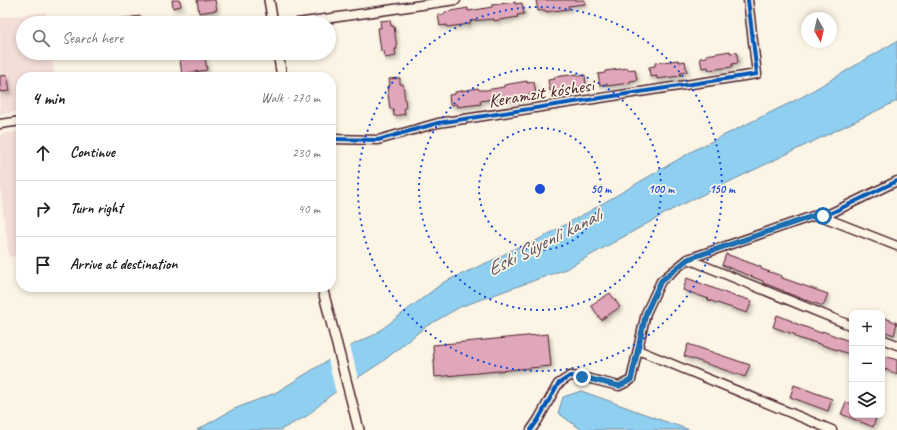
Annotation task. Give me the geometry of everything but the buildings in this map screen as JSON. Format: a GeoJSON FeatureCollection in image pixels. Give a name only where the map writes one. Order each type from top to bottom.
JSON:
{"type":"FeatureCollection","features":[{"type":"Feature","properties":{"kind":"street"},"geometry":{"type":"LineString","coordinates":[[269,0],[272,16]]}},
{"type":"Feature","properties":{"kind":"street"},"geometry":{"type":"LineString","coordinates":[[336,17],[456,0]]}},
{"type":"Feature","properties":{"kind":"street","name":"Keramzit kóshesi"},"geometry":{"type":"LineString","coordinates":[[336,139],[378,140],[438,123],[757,74],[748,0]]}},
{"type":"Feature","properties":{"kind":"street"},"geometry":{"type":"LineString","coordinates":[[279,60],[281,72]]}},
{"type":"Feature","properties":{"kind":"street"},"geometry":{"type":"LineString","coordinates":[[0,124],[16,122]]}},
{"type":"Feature","properties":{"kind":"street"},"geometry":{"type":"LineString","coordinates":[[823,216],[897,181]]}},
{"type":"Feature","properties":{"kind":"street"},"geometry":{"type":"LineString","coordinates":[[531,430],[558,384],[570,376],[582,377],[619,386],[631,380],[646,313],[661,281],[688,259],[813,216],[823,216],[897,246]]}},
{"type":"Feature","properties":{"kind":"street"},"geometry":{"type":"LineString","coordinates":[[688,259],[849,325]]}},
{"type":"Feature","properties":{"kind":"street"},"geometry":{"type":"LineString","coordinates":[[323,292],[359,430]]}},
{"type":"Feature","properties":{"kind":"street"},"geometry":{"type":"LineString","coordinates":[[885,340],[897,345]]}},
{"type":"Feature","properties":{"kind":"street"},"geometry":{"type":"LineString","coordinates":[[638,350],[832,430]]}},
{"type":"Feature","properties":{"kind":"shaded area"},"geometry":{"type":"Polygon","coordinates":[[[45,12],[46,16],[16,16],[16,60],[52,60],[54,72],[16,72],[16,112],[0,114],[0,18],[45,12]]]}},
{"type":"Feature","properties":{"kind":"shaded area"},"geometry":{"type":"Polygon","coordinates":[[[16,132],[16,256],[9,257],[0,186],[0,134],[16,132]]]}},
{"type":"Feature","properties":{"kind":"water","name":"Eski Súyenli kanalı"},"geometry":{"type":"Polygon","coordinates":[[[897,41],[897,101],[675,208],[566,269],[460,307],[425,327],[382,362],[331,395],[307,416],[280,430],[197,430],[234,409],[275,393],[356,343],[374,335],[444,282],[520,246],[532,243],[696,149],[800,98],[897,41]]]}},
{"type":"Feature","properties":{"kind":"water"},"geometry":{"type":"Polygon","coordinates":[[[581,391],[690,430],[582,430],[558,413],[563,397],[581,391]]]}},
{"type":"Feature","properties":{"kind":"pier"},"geometry":{"type":"Polygon","coordinates":[[[350,345],[358,379],[336,393],[328,359],[350,345]]]}},
{"type":"Feature","properties":{"kind":"cycle path"},"geometry":{"type":"LineString","coordinates":[[336,139],[378,140],[438,123],[757,74],[748,0]]}},
{"type":"Feature","properties":{"kind":"cycle path"},"geometry":{"type":"LineString","coordinates":[[531,430],[558,384],[570,376],[582,377],[619,386],[631,380],[646,313],[661,281],[688,259],[813,216],[823,217],[897,181]]}},
{"type":"Feature","properties":{"kind":"route"},"geometry":{"type":"LineString","coordinates":[[582,377],[619,386],[631,380],[646,313],[661,281],[688,259],[813,216],[823,216]]}}]}
